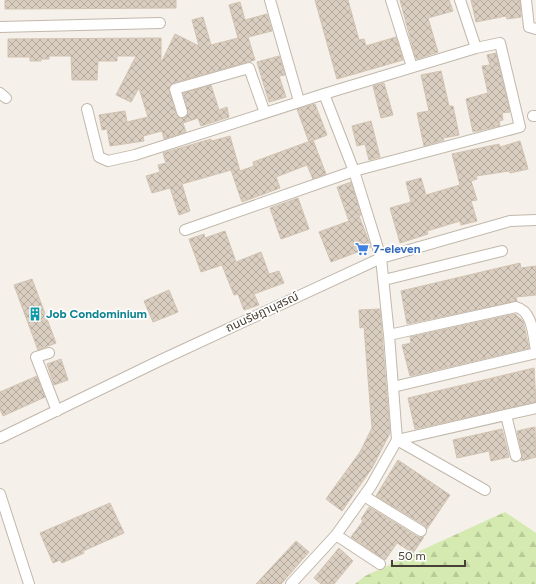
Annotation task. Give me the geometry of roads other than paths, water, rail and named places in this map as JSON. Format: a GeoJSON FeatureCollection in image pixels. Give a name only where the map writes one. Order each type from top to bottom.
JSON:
{"type":"FeatureCollection","features":[{"type":"Feature","properties":{"kind":"street"},"geometry":{"type":"LineString","coordinates":[[270,0],[299,102]]}},
{"type":"Feature","properties":{"kind":"street"},"geometry":{"type":"LineString","coordinates":[[391,0],[412,67]]}},
{"type":"Feature","properties":{"kind":"street"},"geometry":{"type":"LineString","coordinates":[[460,0],[476,48]]}},
{"type":"Feature","properties":{"kind":"street"},"geometry":{"type":"LineString","coordinates":[[526,0],[529,27],[536,29]]}},
{"type":"Feature","properties":{"kind":"street"},"geometry":{"type":"LineString","coordinates":[[0,27],[160,23]]}},
{"type":"Feature","properties":{"kind":"street"},"geometry":{"type":"LineString","coordinates":[[87,109],[99,157],[108,161],[135,155],[412,67],[476,48],[500,43],[520,128],[354,171],[185,230]]}},
{"type":"Feature","properties":{"kind":"street"},"geometry":{"type":"LineString","coordinates":[[182,112],[175,89],[250,68],[265,113]]}},
{"type":"Feature","properties":{"kind":"street"},"geometry":{"type":"LineString","coordinates":[[291,584],[336,535],[364,496],[397,440],[389,335],[381,258],[354,171],[324,94]]}},
{"type":"Feature","properties":{"kind":"street","name":"ถนนรัษฎานุสรณ์"},"geometry":{"type":"LineString","coordinates":[[0,438],[258,314],[381,258],[510,222],[536,220]]}},
{"type":"Feature","properties":{"kind":"street"},"geometry":{"type":"LineString","coordinates":[[384,280],[502,252]]}},
{"type":"Feature","properties":{"kind":"street"},"geometry":{"type":"LineString","coordinates":[[389,335],[516,307],[525,311],[534,332],[536,352],[393,387]]}},
{"type":"Feature","properties":{"kind":"street"},"geometry":{"type":"LineString","coordinates":[[49,352],[36,357],[57,410]]}},
{"type":"Feature","properties":{"kind":"street"},"geometry":{"type":"LineString","coordinates":[[397,440],[536,408]]}},
{"type":"Feature","properties":{"kind":"street"},"geometry":{"type":"LineString","coordinates":[[506,415],[516,456]]}},
{"type":"Feature","properties":{"kind":"street"},"geometry":{"type":"LineString","coordinates":[[397,440],[484,490]]}},
{"type":"Feature","properties":{"kind":"street"},"geometry":{"type":"LineString","coordinates":[[0,494],[29,584]]}},
{"type":"Feature","properties":{"kind":"street"},"geometry":{"type":"LineString","coordinates":[[364,496],[421,531]]}},
{"type":"Feature","properties":{"kind":"street"},"geometry":{"type":"LineString","coordinates":[[336,535],[380,564]]}},
{"type":"Feature","properties":{"kind":"place","name":"7-eleven"},"geometry":{"type":"Point","coordinates":[362,249]}},
{"type":"Feature","properties":{"kind":"place","name":"Job Condominium"},"geometry":{"type":"Point","coordinates":[35,314]}}]}
